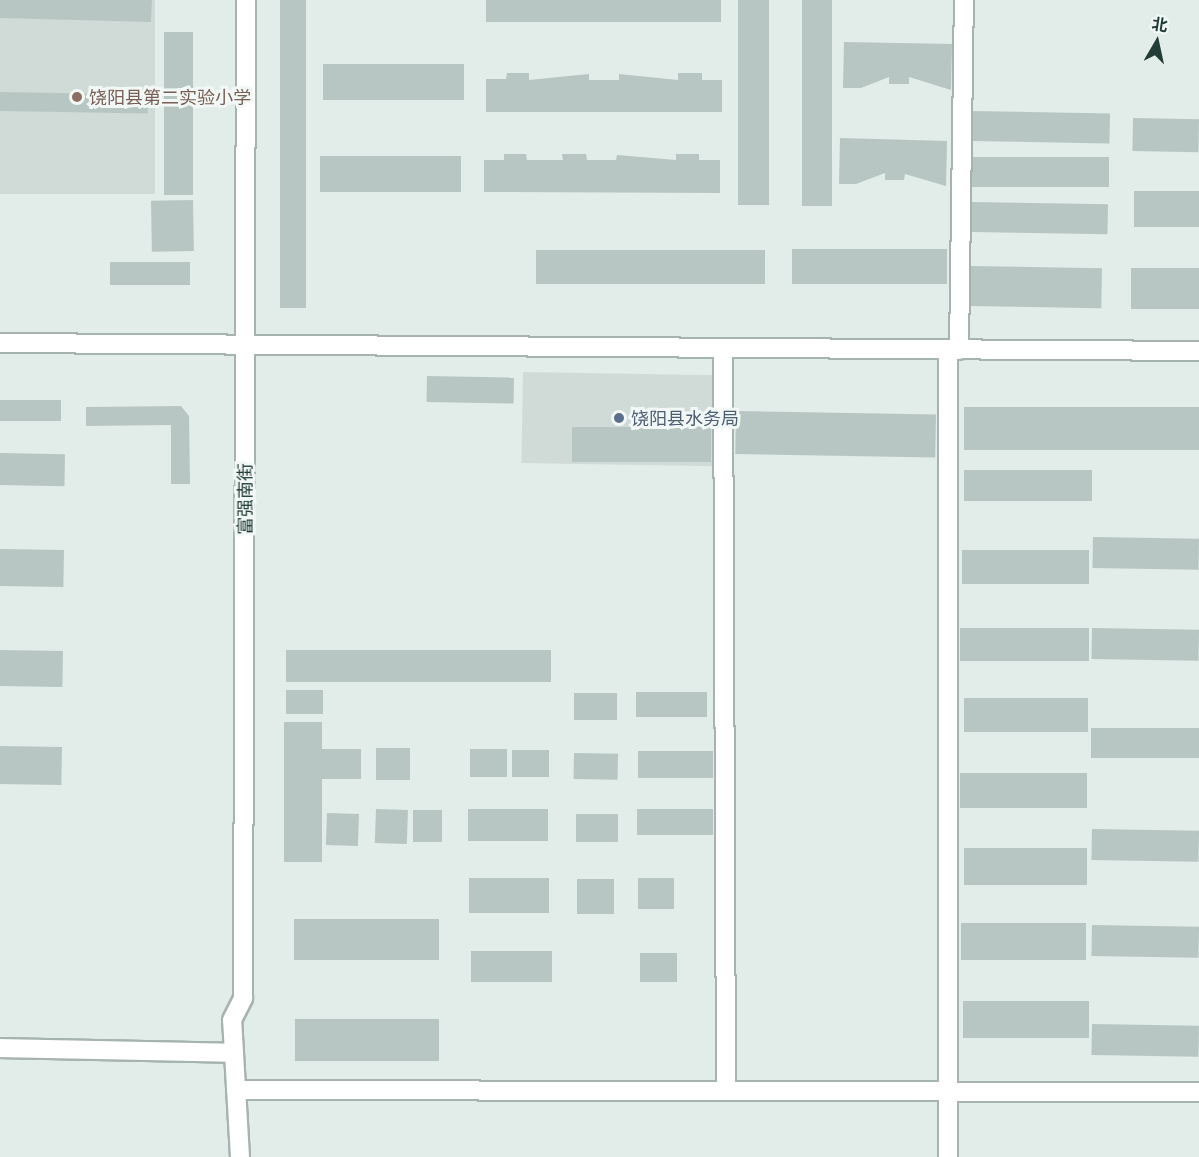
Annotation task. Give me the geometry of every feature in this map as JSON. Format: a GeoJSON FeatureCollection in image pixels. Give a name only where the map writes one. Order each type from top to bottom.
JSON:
{"type":"FeatureCollection","features":[{"type":"Feature","properties":{"kind":"street","name":"富强南街"},"geometry":{"type":"LineString","coordinates":[[234,1053],[232,1020],[243,998],[246,0]]}},
{"type":"Feature","properties":{"kind":"street"},"geometry":{"type":"LineString","coordinates":[[948,1157],[954,350],[964,0]]}},
{"type":"Feature","properties":{"kind":"street"},"geometry":{"type":"LineString","coordinates":[[0,342],[1199,351]]}},
{"type":"Feature","properties":{"kind":"street"},"geometry":{"type":"LineString","coordinates":[[723,348],[726,1091]]}},
{"type":"Feature","properties":{"kind":"street"},"geometry":{"type":"LineString","coordinates":[[0,1048],[234,1053],[240,1157]]}},
{"type":"Feature","properties":{"kind":"street"},"geometry":{"type":"LineString","coordinates":[[236,1090],[1199,1092]]}},
{"type":"Feature","properties":{"kind":"shaded area","name":"饶阳县第二实验小学"},"geometry":{"type":"Polygon","coordinates":[[[0,0],[155,0],[155,194],[0,194],[0,0]]]}},
{"type":"Feature","properties":{"kind":"shaded area","name":"饶阳县水务局"},"geometry":{"type":"Polygon","coordinates":[[[523,372],[715,375],[713,466],[521,463],[523,372]]]}},
{"type":"Feature","properties":{"kind":"building"},"geometry":{"type":"Polygon","coordinates":[[[0,0],[152,0],[151,22],[0,18],[0,0]]]}},
{"type":"Feature","properties":{"kind":"building"},"geometry":{"type":"Polygon","coordinates":[[[280,0],[306,0],[306,308],[280,308],[280,0]]]}},
{"type":"Feature","properties":{"kind":"building"},"geometry":{"type":"Polygon","coordinates":[[[486,0],[721,0],[721,22],[486,22],[486,0]]]}},
{"type":"Feature","properties":{"kind":"building"},"geometry":{"type":"Polygon","coordinates":[[[738,0],[769,0],[769,205],[738,205],[738,0]]]}},
{"type":"Feature","properties":{"kind":"building"},"geometry":{"type":"Polygon","coordinates":[[[802,0],[832,0],[832,206],[802,206],[802,0]]]}},
{"type":"Feature","properties":{"kind":"building"},"geometry":{"type":"Polygon","coordinates":[[[164,32],[193,32],[193,195],[164,195],[164,32]]]}},
{"type":"Feature","properties":{"kind":"building"},"geometry":{"type":"Polygon","coordinates":[[[844,42],[952,44],[951,90],[909,77],[909,84],[889,84],[889,77],[861,88],[843,88],[844,42]]]}},
{"type":"Feature","properties":{"kind":"building"},"geometry":{"type":"Polygon","coordinates":[[[323,64],[464,64],[464,100],[323,100],[323,64]]]}},
{"type":"Feature","properties":{"kind":"building"},"geometry":{"type":"Polygon","coordinates":[[[507,73],[529,73],[529,80],[589,74],[589,80],[619,80],[619,74],[678,80],[678,73],[702,73],[702,80],[722,80],[722,112],[486,112],[486,79],[506,79],[507,73]]]}},
{"type":"Feature","properties":{"kind":"building"},"geometry":{"type":"Polygon","coordinates":[[[0,92],[148,95],[148,114],[0,111],[0,92]]]}},
{"type":"Feature","properties":{"kind":"building"},"geometry":{"type":"Polygon","coordinates":[[[970,111],[1110,113],[1109,143],[969,141],[970,111]]]}},
{"type":"Feature","properties":{"kind":"building"},"geometry":{"type":"Polygon","coordinates":[[[1133,118],[1199,119],[1198,152],[1132,151],[1133,118]]]}},
{"type":"Feature","properties":{"kind":"building"},"geometry":{"type":"Polygon","coordinates":[[[840,138],[947,141],[946,186],[905,174],[904,180],[885,180],[885,173],[856,184],[839,184],[840,138]]]}},
{"type":"Feature","properties":{"kind":"building"},"geometry":{"type":"Polygon","coordinates":[[[504,154],[526,154],[527,160],[563,160],[562,154],[586,154],[587,160],[616,160],[617,155],[676,160],[676,154],[699,154],[699,160],[720,160],[720,193],[484,192],[484,160],[504,160],[504,154]]]}},
{"type":"Feature","properties":{"kind":"building"},"geometry":{"type":"Polygon","coordinates":[[[320,156],[461,156],[461,192],[320,192],[320,156]]]}},
{"type":"Feature","properties":{"kind":"building"},"geometry":{"type":"Polygon","coordinates":[[[971,157],[1109,157],[1109,187],[971,187],[971,157]]]}},
{"type":"Feature","properties":{"kind":"building"},"geometry":{"type":"Polygon","coordinates":[[[1134,191],[1199,191],[1199,227],[1134,227],[1134,191]]]}},
{"type":"Feature","properties":{"kind":"building"},"geometry":{"type":"Polygon","coordinates":[[[193,200],[194,251],[152,252],[151,201],[193,200]]]}},
{"type":"Feature","properties":{"kind":"building"},"geometry":{"type":"Polygon","coordinates":[[[972,202],[1108,204],[1107,234],[971,232],[972,202]]]}},
{"type":"Feature","properties":{"kind":"building"},"geometry":{"type":"Polygon","coordinates":[[[792,249],[947,249],[947,284],[792,284],[792,249]]]}},
{"type":"Feature","properties":{"kind":"building"},"geometry":{"type":"Polygon","coordinates":[[[536,250],[765,250],[765,284],[536,284],[536,250]]]}},
{"type":"Feature","properties":{"kind":"building"},"geometry":{"type":"Polygon","coordinates":[[[110,262],[190,262],[190,285],[110,285],[110,262]]]}},
{"type":"Feature","properties":{"kind":"building"},"geometry":{"type":"Polygon","coordinates":[[[969,266],[1102,268],[1101,308],[968,306],[969,266]]]}},
{"type":"Feature","properties":{"kind":"building"},"geometry":{"type":"Polygon","coordinates":[[[1131,268],[1199,268],[1199,309],[1131,309],[1131,268]]]}},
{"type":"Feature","properties":{"kind":"building"},"geometry":{"type":"Polygon","coordinates":[[[427,376],[514,378],[514,404],[427,402],[427,376]]]}},
{"type":"Feature","properties":{"kind":"building"},"geometry":{"type":"Polygon","coordinates":[[[0,400],[61,400],[61,421],[0,421],[0,400]]]}},
{"type":"Feature","properties":{"kind":"building"},"geometry":{"type":"Polygon","coordinates":[[[181,406],[189,416],[190,484],[171,484],[171,425],[86,426],[86,407],[181,406]]]}},
{"type":"Feature","properties":{"kind":"building"},"geometry":{"type":"Polygon","coordinates":[[[964,407],[1199,407],[1199,450],[964,450],[964,407]]]}},
{"type":"Feature","properties":{"kind":"building"},"geometry":{"type":"Polygon","coordinates":[[[736,411],[936,414],[935,457],[735,454],[736,411]]]}},
{"type":"Feature","properties":{"kind":"building"},"geometry":{"type":"Polygon","coordinates":[[[572,427],[711,427],[711,462],[572,462],[572,427]]]}},
{"type":"Feature","properties":{"kind":"building"},"geometry":{"type":"Polygon","coordinates":[[[0,453],[65,454],[64,486],[0,485],[0,453]]]}},
{"type":"Feature","properties":{"kind":"building"},"geometry":{"type":"Polygon","coordinates":[[[964,470],[1092,470],[1092,501],[964,501],[964,470]]]}},
{"type":"Feature","properties":{"kind":"building"},"geometry":{"type":"Polygon","coordinates":[[[1093,537],[1199,539],[1198,570],[1092,568],[1093,537]]]}},
{"type":"Feature","properties":{"kind":"building"},"geometry":{"type":"Polygon","coordinates":[[[0,549],[64,550],[63,587],[0,586],[0,549]]]}},
{"type":"Feature","properties":{"kind":"building"},"geometry":{"type":"Polygon","coordinates":[[[962,550],[1089,550],[1089,584],[962,584],[962,550]]]}},
{"type":"Feature","properties":{"kind":"building"},"geometry":{"type":"Polygon","coordinates":[[[960,628],[1089,628],[1089,661],[960,661],[960,628]]]}},
{"type":"Feature","properties":{"kind":"building"},"geometry":{"type":"Polygon","coordinates":[[[1092,628],[1199,630],[1198,661],[1091,659],[1092,628]]]}},
{"type":"Feature","properties":{"kind":"building"},"geometry":{"type":"Polygon","coordinates":[[[0,650],[63,651],[62,687],[0,686],[0,650]]]}},
{"type":"Feature","properties":{"kind":"building"},"geometry":{"type":"Polygon","coordinates":[[[286,650],[551,650],[551,682],[286,682],[286,650]]]}},
{"type":"Feature","properties":{"kind":"building"},"geometry":{"type":"Polygon","coordinates":[[[286,690],[323,690],[323,714],[286,714],[286,690]]]}},
{"type":"Feature","properties":{"kind":"building"},"geometry":{"type":"Polygon","coordinates":[[[636,692],[707,692],[707,717],[636,717],[636,692]]]}},
{"type":"Feature","properties":{"kind":"building"},"geometry":{"type":"Polygon","coordinates":[[[574,693],[617,693],[617,720],[574,720],[574,693]]]}},
{"type":"Feature","properties":{"kind":"building"},"geometry":{"type":"Polygon","coordinates":[[[964,698],[1088,698],[1088,732],[964,732],[964,698]]]}},
{"type":"Feature","properties":{"kind":"building"},"geometry":{"type":"Polygon","coordinates":[[[284,722],[322,722],[322,749],[361,749],[361,779],[322,779],[322,862],[284,862],[284,722]]]}},
{"type":"Feature","properties":{"kind":"building"},"geometry":{"type":"Polygon","coordinates":[[[1091,728],[1199,728],[1199,758],[1091,758],[1091,728]]]}},
{"type":"Feature","properties":{"kind":"building"},"geometry":{"type":"Polygon","coordinates":[[[0,746],[62,747],[61,785],[0,784],[0,746]]]}},
{"type":"Feature","properties":{"kind":"building"},"geometry":{"type":"Polygon","coordinates":[[[376,748],[410,748],[410,780],[376,780],[376,748]]]}},
{"type":"Feature","properties":{"kind":"building"},"geometry":{"type":"Polygon","coordinates":[[[470,749],[507,749],[507,777],[470,777],[470,749]]]}},
{"type":"Feature","properties":{"kind":"building"},"geometry":{"type":"Polygon","coordinates":[[[512,750],[549,750],[549,777],[512,777],[512,750]]]}},
{"type":"Feature","properties":{"kind":"building"},"geometry":{"type":"Polygon","coordinates":[[[638,751],[713,751],[713,778],[638,778],[638,751]]]}},
{"type":"Feature","properties":{"kind":"building"},"geometry":{"type":"Polygon","coordinates":[[[574,753],[618,754],[618,780],[574,779],[574,753]]]}},
{"type":"Feature","properties":{"kind":"building"},"geometry":{"type":"Polygon","coordinates":[[[960,773],[1087,773],[1087,808],[960,808],[960,773]]]}},
{"type":"Feature","properties":{"kind":"building"},"geometry":{"type":"Polygon","coordinates":[[[376,809],[408,810],[407,844],[375,843],[376,809]]]}},
{"type":"Feature","properties":{"kind":"building"},"geometry":{"type":"Polygon","coordinates":[[[468,809],[548,809],[548,841],[468,841],[468,809]]]}},
{"type":"Feature","properties":{"kind":"building"},"geometry":{"type":"Polygon","coordinates":[[[637,809],[713,809],[713,835],[637,835],[637,809]]]}},
{"type":"Feature","properties":{"kind":"building"},"geometry":{"type":"Polygon","coordinates":[[[413,810],[442,810],[442,842],[413,842],[413,810]]]}},
{"type":"Feature","properties":{"kind":"building"},"geometry":{"type":"Polygon","coordinates":[[[327,813],[359,814],[358,846],[326,845],[327,813]]]}},
{"type":"Feature","properties":{"kind":"building"},"geometry":{"type":"Polygon","coordinates":[[[576,814],[618,814],[618,842],[576,842],[576,814]]]}},
{"type":"Feature","properties":{"kind":"building"},"geometry":{"type":"Polygon","coordinates":[[[1092,829],[1199,831],[1198,862],[1091,860],[1092,829]]]}},
{"type":"Feature","properties":{"kind":"building"},"geometry":{"type":"Polygon","coordinates":[[[964,848],[1087,848],[1087,885],[964,885],[964,848]]]}},
{"type":"Feature","properties":{"kind":"building"},"geometry":{"type":"Polygon","coordinates":[[[469,878],[549,878],[549,913],[469,913],[469,878]]]}},
{"type":"Feature","properties":{"kind":"building"},"geometry":{"type":"Polygon","coordinates":[[[638,878],[674,878],[674,909],[638,909],[638,878]]]}},
{"type":"Feature","properties":{"kind":"building"},"geometry":{"type":"Polygon","coordinates":[[[577,879],[614,879],[614,914],[577,914],[577,879]]]}},
{"type":"Feature","properties":{"kind":"building"},"geometry":{"type":"Polygon","coordinates":[[[294,919],[439,919],[439,960],[294,960],[294,919]]]}},
{"type":"Feature","properties":{"kind":"building"},"geometry":{"type":"Polygon","coordinates":[[[961,923],[1086,923],[1086,960],[961,960],[961,923]]]}},
{"type":"Feature","properties":{"kind":"building"},"geometry":{"type":"Polygon","coordinates":[[[1092,925],[1199,927],[1198,958],[1091,956],[1092,925]]]}},
{"type":"Feature","properties":{"kind":"building"},"geometry":{"type":"Polygon","coordinates":[[[471,951],[552,951],[552,982],[471,982],[471,951]]]}},
{"type":"Feature","properties":{"kind":"building"},"geometry":{"type":"Polygon","coordinates":[[[640,953],[677,953],[677,982],[640,982],[640,953]]]}},
{"type":"Feature","properties":{"kind":"building"},"geometry":{"type":"Polygon","coordinates":[[[963,1001],[1089,1001],[1089,1038],[963,1038],[963,1001]]]}},
{"type":"Feature","properties":{"kind":"building"},"geometry":{"type":"Polygon","coordinates":[[[295,1019],[439,1019],[439,1061],[295,1061],[295,1019]]]}},
{"type":"Feature","properties":{"kind":"building"},"geometry":{"type":"Polygon","coordinates":[[[1092,1024],[1199,1026],[1198,1057],[1091,1055],[1092,1024]]]}},
{"type":"Feature","properties":{"kind":"place","name":"饶阳县第二实验小学"},"geometry":{"type":"Point","coordinates":[77,97]}},
{"type":"Feature","properties":{"kind":"place","name":"饶阳县水务局"},"geometry":{"type":"Point","coordinates":[619,418]}}]}
